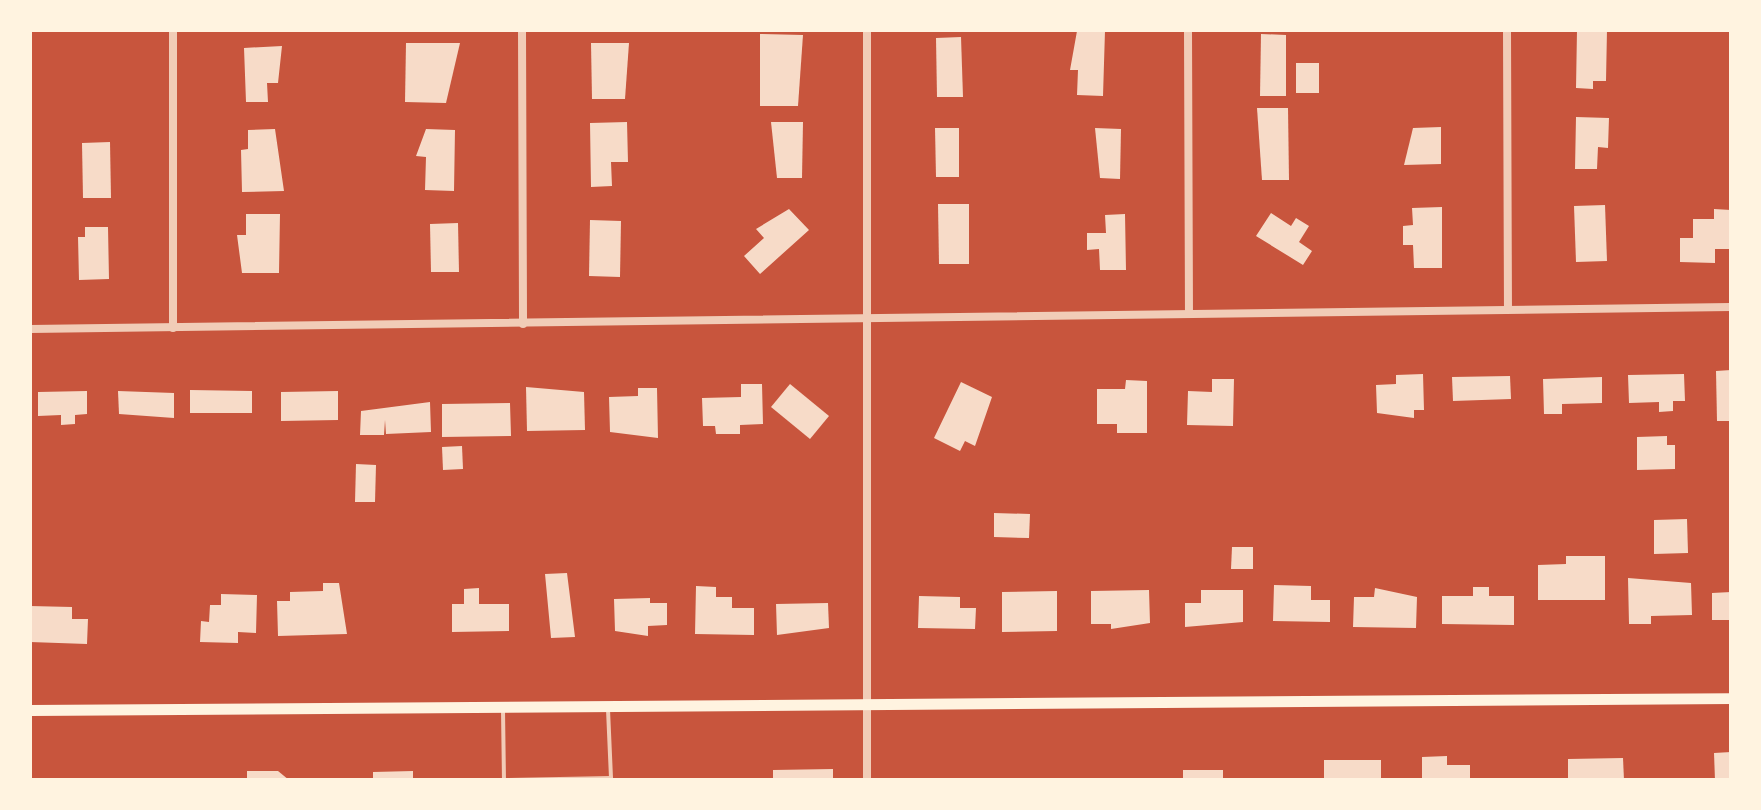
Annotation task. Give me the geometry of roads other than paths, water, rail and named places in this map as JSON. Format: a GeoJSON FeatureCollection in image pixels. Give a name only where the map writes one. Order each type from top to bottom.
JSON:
{"type":"FeatureCollection","features":[{"type":"Feature","properties":{"kind":"main road"},"geometry":{"type":"LineString","coordinates":[[30,710],[1731,698]]}},
{"type":"Feature","properties":{"kind":"street"},"geometry":{"type":"LineString","coordinates":[[173,30],[174,328]]}},
{"type":"Feature","properties":{"kind":"street"},"geometry":{"type":"LineString","coordinates":[[522,30],[523,324]]}},
{"type":"Feature","properties":{"kind":"street"},"geometry":{"type":"LineString","coordinates":[[867,30],[867,780]]}},
{"type":"Feature","properties":{"kind":"street"},"geometry":{"type":"LineString","coordinates":[[1188,30],[1189,312]]}},
{"type":"Feature","properties":{"kind":"street"},"geometry":{"type":"LineString","coordinates":[[1506,30],[1508,308]]}},
{"type":"Feature","properties":{"kind":"street"},"geometry":{"type":"LineString","coordinates":[[30,329],[1731,307]]}},
{"type":"Feature","properties":{"kind":"lane"},"geometry":{"type":"LineString","coordinates":[[504,706],[505,780],[606,779],[608,706]]}}]}
